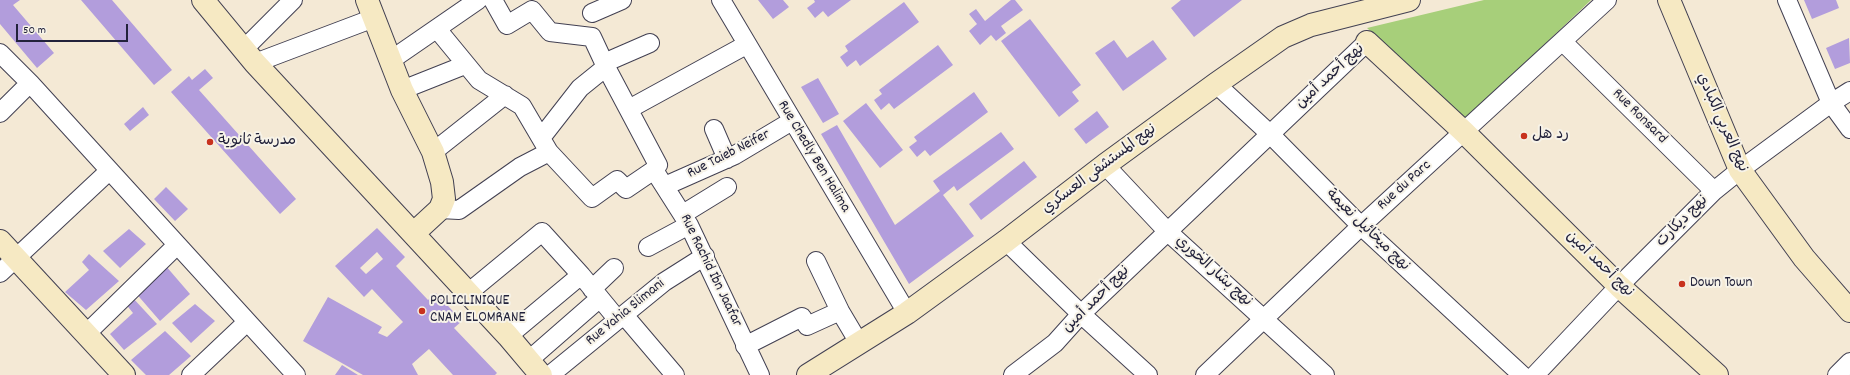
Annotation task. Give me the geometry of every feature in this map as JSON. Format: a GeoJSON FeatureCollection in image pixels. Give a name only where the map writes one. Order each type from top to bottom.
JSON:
{"type":"FeatureCollection","features":[{"type":"Feature","properties":{"kind":"street"},"geometry":{"type":"LineString","coordinates":[[203,0],[249,56],[414,233],[535,367],[591,287]]}},
{"type":"Feature","properties":{"kind":"street"},"geometry":{"type":"LineString","coordinates":[[249,56],[294,0]]}},
{"type":"Feature","properties":{"kind":"street"},"geometry":{"type":"LineString","coordinates":[[437,29],[465,65],[479,80],[522,106],[545,145],[592,198],[617,180],[626,190],[654,170],[658,165],[605,65],[592,37],[550,32],[532,10],[507,25],[493,0]]}},
{"type":"Feature","properties":{"kind":"street"},"geometry":{"type":"LineString","coordinates":[[592,13],[622,0]]}},
{"type":"Feature","properties":{"kind":"street","name":"Rue Chedly Ben Halima"},"geometry":{"type":"LineString","coordinates":[[721,0],[746,45],[907,313]]}},
{"type":"Feature","properties":{"kind":"street","name":"نهج المستشفى العسكري"},"geometry":{"type":"LineString","coordinates":[[808,375],[907,313],[1006,241],[1105,165],[1283,37],[1311,25],[1409,0]]}},
{"type":"Feature","properties":{"kind":"street","name":"Rue du Parc"},"geometry":{"type":"LineString","coordinates":[[1205,375],[1361,226],[1607,0]]}},
{"type":"Feature","properties":{"kind":"street","name":"نهج العربي الكبادي"},"geometry":{"type":"LineString","coordinates":[[1669,0],[1740,170],[1804,258],[1850,311]]}},
{"type":"Feature","properties":{"kind":"street"},"geometry":{"type":"LineString","coordinates":[[1787,0],[1831,103],[1850,129]]}},
{"type":"Feature","properties":{"kind":"street"},"geometry":{"type":"LineString","coordinates":[[391,60],[437,29],[471,2]]}},
{"type":"Feature","properties":{"kind":"street"},"geometry":{"type":"LineString","coordinates":[[249,56],[370,9],[402,90],[433,152],[443,191],[444,199],[440,209],[414,233]]}},
{"type":"Feature","properties":{"kind":"street","name":"نهج أحمد أمين"},"geometry":{"type":"LineString","coordinates":[[1013,375],[1055,343],[1081,314],[1167,231],[1367,42],[1464,132],[1619,286],[1717,375]]}},
{"type":"Feature","properties":{"kind":"street","name":"Rue Ronsard"},"geometry":{"type":"LineString","coordinates":[[1563,42],[1714,191]]}},
{"type":"Feature","properties":{"kind":"street"},"geometry":{"type":"LineString","coordinates":[[440,209],[459,210],[520,167],[545,145],[580,88],[605,65],[650,43]]}},
{"type":"Feature","properties":{"kind":"street"},"geometry":{"type":"LineString","coordinates":[[629,109],[746,45]]}},
{"type":"Feature","properties":{"kind":"street"},"geometry":{"type":"LineString","coordinates":[[0,53],[30,83],[296,375]]}},
{"type":"Feature","properties":{"kind":"street"},"geometry":{"type":"LineString","coordinates":[[402,90],[465,65]]}},
{"type":"Feature","properties":{"kind":"street"},"geometry":{"type":"LineString","coordinates":[[0,113],[30,83]]}},
{"type":"Feature","properties":{"kind":"street","name":"نهج ميخائيل نعيمة"},"geometry":{"type":"LineString","coordinates":[[1216,84],[1270,134],[1361,226],[1522,375]]}},
{"type":"Feature","properties":{"kind":"street","name":"نهج ديكارت"},"geometry":{"type":"LineString","coordinates":[[1535,375],[1619,286],[1714,191],[1831,103],[1850,91]]}},
{"type":"Feature","properties":{"kind":"street"},"geometry":{"type":"LineString","coordinates":[[433,152],[505,95]]}},
{"type":"Feature","properties":{"kind":"street","name":"Rue Taieb Neifer"},"geometry":{"type":"LineString","coordinates":[[665,186],[727,158],[792,121]]}},
{"type":"Feature","properties":{"kind":"street"},"geometry":{"type":"LineString","coordinates":[[714,129],[727,158]]}},
{"type":"Feature","properties":{"kind":"street","name":"نهج بشار الخوري"},"geometry":{"type":"LineString","coordinates":[[1105,165],[1167,231],[1325,375]]}},
{"type":"Feature","properties":{"kind":"street","name":"Rue Rachid Ibn Jaafar"},"geometry":{"type":"LineString","coordinates":[[654,170],[686,220],[705,256],[745,346],[760,375]]}},
{"type":"Feature","properties":{"kind":"street"},"geometry":{"type":"LineString","coordinates":[[0,273],[109,171]]}},
{"type":"Feature","properties":{"kind":"street"},"geometry":{"type":"LineString","coordinates":[[648,247],[686,220],[727,187]]}},
{"type":"Feature","properties":{"kind":"street"},"geometry":{"type":"LineString","coordinates":[[468,293],[542,232],[591,287],[621,317],[668,373]]}},
{"type":"Feature","properties":{"kind":"street"},"geometry":{"type":"LineString","coordinates":[[0,241],[124,375]]}},
{"type":"Feature","properties":{"kind":"street"},"geometry":{"type":"LineString","coordinates":[[1006,241],[1081,314],[1148,375]]}},
{"type":"Feature","properties":{"kind":"street"},"geometry":{"type":"LineString","coordinates":[[86,334],[177,246]]}},
{"type":"Feature","properties":{"kind":"street","name":"Rue Yahia Slimani"},"geometry":{"type":"LineString","coordinates":[[550,375],[664,282],[705,256]]}},
{"type":"Feature","properties":{"kind":"street"},"geometry":{"type":"LineString","coordinates":[[816,261],[840,311],[859,343]]}},
{"type":"Feature","properties":{"kind":"street"},"geometry":{"type":"LineString","coordinates":[[508,336],[591,287],[614,268]]}},
{"type":"Feature","properties":{"kind":"street"},"geometry":{"type":"LineString","coordinates":[[745,346],[802,317],[807,326],[840,311]]}},
{"type":"Feature","properties":{"kind":"street"},"geometry":{"type":"LineString","coordinates":[[191,375],[247,322]]}},
{"type":"Feature","properties":{"kind":"street"},"geometry":{"type":"LineString","coordinates":[[1837,375],[1850,362]]}},
{"type":"Feature","properties":{"kind":"green space"},"geometry":{"type":"Polygon","coordinates":[[[1484,0],[1591,0],[1466,119],[1367,28],[1484,0]]]}},
{"type":"Feature","properties":{"kind":"building"},"geometry":{"type":"Polygon","coordinates":[[[0,0],[20,0],[13,5],[54,53],[37,68],[0,24],[0,0]]]}},
{"type":"Feature","properties":{"kind":"building"},"geometry":{"type":"Polygon","coordinates":[[[81,0],[112,0],[172,70],[154,85],[81,0]]]}},
{"type":"Feature","properties":{"kind":"building"},"geometry":{"type":"Polygon","coordinates":[[[758,0],[783,0],[789,7],[773,19],[758,0]]]}},
{"type":"Feature","properties":{"kind":"building"},"geometry":{"type":"Polygon","coordinates":[[[814,0],[851,0],[828,17],[823,11],[815,18],[807,8],[815,2],[814,0]]]}},
{"type":"Feature","properties":{"kind":"building"},"geometry":{"type":"Polygon","coordinates":[[[1011,0],[1015,0],[1023,10],[1001,26],[1006,33],[996,41],[991,35],[980,45],[969,31],[977,24],[969,14],[976,9],[985,21],[1011,0]]]}},
{"type":"Feature","properties":{"kind":"building"},"geometry":{"type":"Polygon","coordinates":[[[1181,0],[1242,0],[1194,37],[1171,8],[1181,0]]]}},
{"type":"Feature","properties":{"kind":"building"},"geometry":{"type":"Polygon","coordinates":[[[1804,0],[1836,0],[1839,8],[1812,19],[1804,0]]]}},
{"type":"Feature","properties":{"kind":"building"},"geometry":{"type":"Polygon","coordinates":[[[904,2],[919,22],[860,66],[856,60],[847,67],[840,57],[848,51],[845,46],[904,2]]]}},
{"type":"Feature","properties":{"kind":"building"},"geometry":{"type":"Polygon","coordinates":[[[1030,19],[1081,85],[1072,92],[1079,101],[1059,117],[1001,41],[1030,19]]]}},
{"type":"Feature","properties":{"kind":"building"},"geometry":{"type":"Polygon","coordinates":[[[1849,38],[1850,63],[1835,69],[1826,48],[1849,38]]]}},
{"type":"Feature","properties":{"kind":"building"},"geometry":{"type":"Polygon","coordinates":[[[1114,40],[1127,58],[1153,40],[1167,59],[1123,91],[1095,53],[1114,40]]]}},
{"type":"Feature","properties":{"kind":"building"},"geometry":{"type":"Polygon","coordinates":[[[938,45],[953,65],[894,109],[889,103],[881,110],[874,100],[882,94],[879,90],[938,45]]]}},
{"type":"Feature","properties":{"kind":"building"},"geometry":{"type":"Polygon","coordinates":[[[205,69],[213,78],[199,90],[296,199],[280,214],[171,92],[189,76],[192,80],[205,69]]]}},
{"type":"Feature","properties":{"kind":"building"},"geometry":{"type":"Polygon","coordinates":[[[818,78],[839,114],[823,123],[801,87],[818,78]]]}},
{"type":"Feature","properties":{"kind":"building"},"geometry":{"type":"Polygon","coordinates":[[[974,92],[988,112],[930,156],[925,150],[917,157],[909,147],[917,141],[914,137],[974,92]]]}},
{"type":"Feature","properties":{"kind":"building"},"geometry":{"type":"Polygon","coordinates":[[[866,103],[903,150],[880,168],[843,121],[866,103]]]}},
{"type":"Feature","properties":{"kind":"building"},"geometry":{"type":"Polygon","coordinates":[[[143,107],[149,115],[130,131],[124,124],[143,107]]]}},
{"type":"Feature","properties":{"kind":"building"},"geometry":{"type":"Polygon","coordinates":[[[1097,111],[1109,127],[1086,144],[1074,129],[1097,111]]]}},
{"type":"Feature","properties":{"kind":"building"},"geometry":{"type":"Polygon","coordinates":[[[837,125],[895,225],[940,191],[933,181],[1001,132],[1014,149],[957,191],[954,186],[943,195],[974,236],[909,284],[821,134],[837,125]]]}},
{"type":"Feature","properties":{"kind":"building"},"geometry":{"type":"Polygon","coordinates":[[[1024,161],[1037,177],[981,220],[969,204],[1024,161]]]}},
{"type":"Feature","properties":{"kind":"building"},"geometry":{"type":"Polygon","coordinates":[[[166,187],[188,209],[175,221],[154,199],[166,187]]]}},
{"type":"Feature","properties":{"kind":"building","name":"POLICLINIQUE CNAM ELOMRANE"},"geometry":{"type":"Polygon","coordinates":[[[377,228],[405,257],[396,266],[428,300],[436,293],[462,321],[454,328],[497,373],[495,375],[453,375],[429,349],[412,364],[418,375],[363,375],[303,341],[328,297],[382,327],[378,333],[387,337],[403,322],[372,289],[364,297],[335,266],[377,228]],[[377,252],[360,268],[366,274],[383,259],[377,252]]]}},
{"type":"Feature","properties":{"kind":"building"},"geometry":{"type":"Polygon","coordinates":[[[129,229],[146,244],[120,268],[103,251],[129,229]]]}},
{"type":"Feature","properties":{"kind":"building"},"geometry":{"type":"Polygon","coordinates":[[[89,254],[119,281],[86,310],[65,292],[89,270],[82,262],[89,254]]]}},
{"type":"Feature","properties":{"kind":"building"},"geometry":{"type":"Polygon","coordinates":[[[165,265],[190,294],[160,321],[134,291],[165,265]]]}},
{"type":"Feature","properties":{"kind":"building"},"geometry":{"type":"Polygon","coordinates":[[[132,297],[157,324],[124,350],[110,334],[133,313],[125,303],[132,297]]]}},
{"type":"Feature","properties":{"kind":"building"},"geometry":{"type":"Polygon","coordinates":[[[195,304],[215,321],[191,343],[172,323],[195,304]]]}},
{"type":"Feature","properties":{"kind":"building"},"geometry":{"type":"Polygon","coordinates":[[[165,331],[191,356],[169,375],[146,375],[131,360],[165,331]]]}},
{"type":"Feature","properties":{"kind":"building"},"geometry":{"type":"Polygon","coordinates":[[[342,365],[358,375],[335,375],[342,365]]]}},
{"type":"Feature","properties":{"kind":"place","name":"رد هل"},"geometry":{"type":"Point","coordinates":[1524,136]}},
{"type":"Feature","properties":{"kind":"place","name":"مدرسة ثانوية"},"geometry":{"type":"Point","coordinates":[210,142]}},
{"type":"Feature","properties":{"kind":"place","name":"Down Town"},"geometry":{"type":"Point","coordinates":[1682,284]}},
{"type":"Feature","properties":{"kind":"place","name":"POLICLINIQUE CNAM ELOMRANE"},"geometry":{"type":"Point","coordinates":[422,311]}}]}
